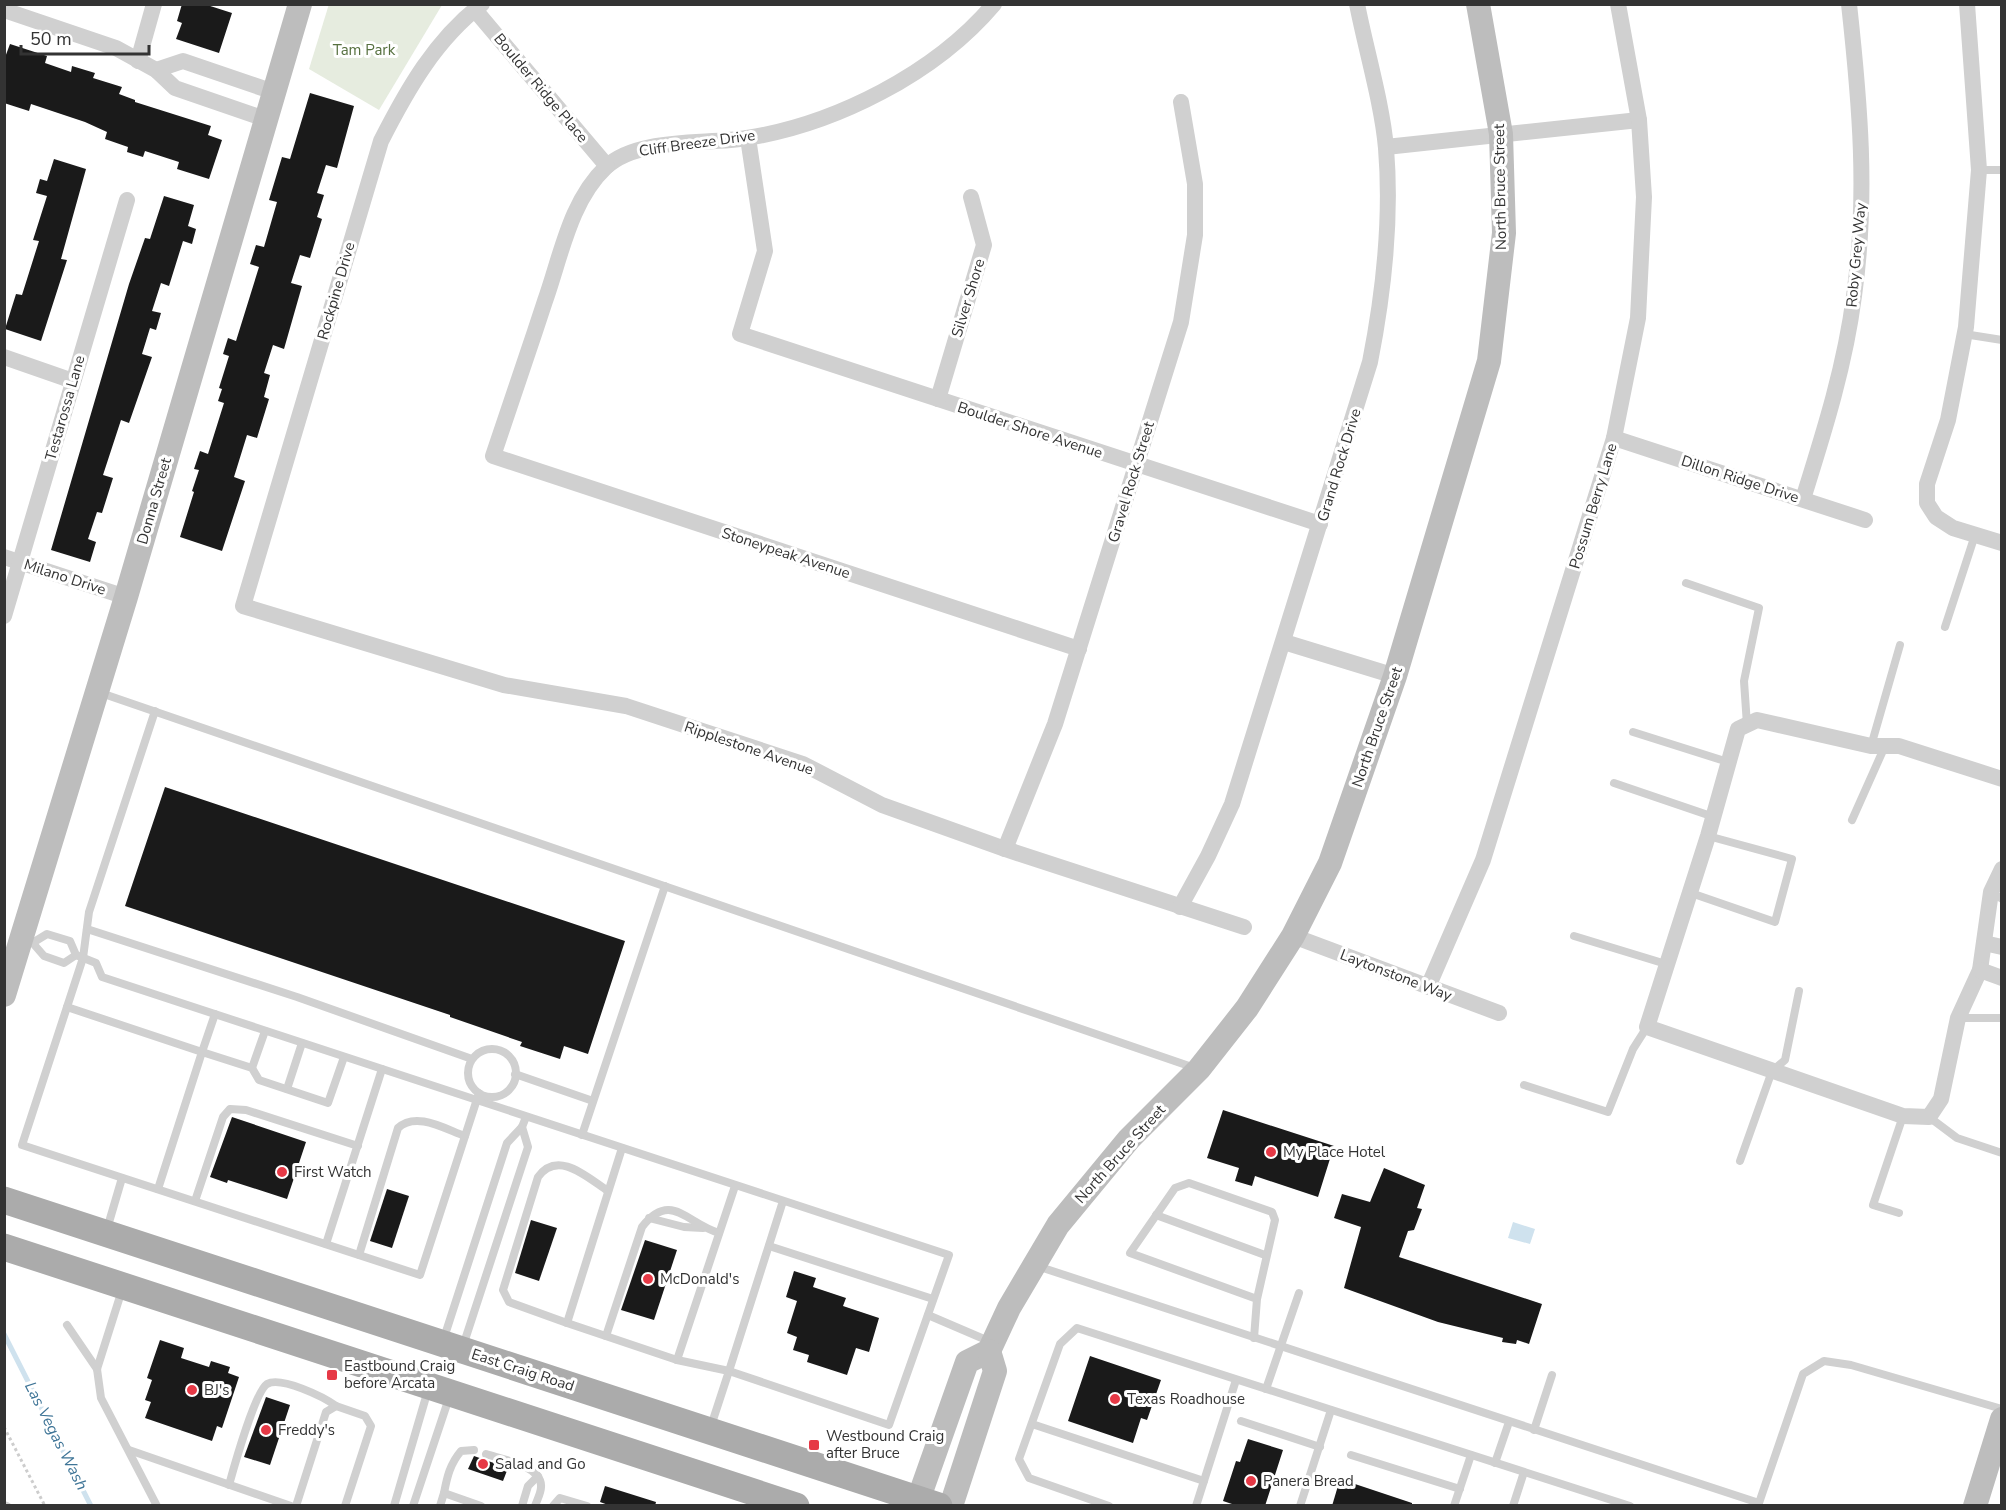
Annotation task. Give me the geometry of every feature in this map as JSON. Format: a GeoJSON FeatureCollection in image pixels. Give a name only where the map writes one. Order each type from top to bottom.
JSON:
{"type":"FeatureCollection","features":[{"type":"Feature","properties":{"kind":"main road","name":"East Craig Road"},"geometry":{"type":"LineString","coordinates":[[4,1200],[924,1503]]}},
{"type":"Feature","properties":{"kind":"main road"},"geometry":{"type":"LineString","coordinates":[[4,1247],[753,1495],[796,1506]]}},
{"type":"Feature","properties":{"kind":"main road"},"geometry":{"type":"LineString","coordinates":[[439,1390],[452,1348]]}},
{"type":"Feature","properties":{"kind":"street"},"geometry":{"type":"LineString","coordinates":[[138,61],[154,4]]}},
{"type":"Feature","properties":{"kind":"street","name":"Donna Street"},"geometry":{"type":"LineString","coordinates":[[4,995],[28,940],[98,691],[300,4]]}},
{"type":"Feature","properties":{"kind":"street","name":"Cliff Breeze Drive"},"geometry":{"type":"LineString","coordinates":[[493,456],[579,201],[607,166],[639,148],[748,138],[836,114],[863,102],[939,55],[994,4]]}},
{"type":"Feature","properties":{"kind":"street","name":"Grand Rock Drive"},"geometry":{"type":"LineString","coordinates":[[1180,906],[1208,856],[1232,804],[1370,362],[1383,299],[1389,235],[1386,147],[1358,4]]}},
{"type":"Feature","properties":{"kind":"street","name":"North Bruce Street"},"geometry":{"type":"LineString","coordinates":[[991,1347],[1009,1308],[1058,1225],[1122,1148],[1199,1069],[1247,1008],[1293,936],[1330,863],[1395,676],[1489,361],[1504,233],[1501,134],[1478,4]]}},
{"type":"Feature","properties":{"kind":"street","name":"Possum Berry Lane"},"geometry":{"type":"LineString","coordinates":[[1428,987],[1483,860],[1614,438],[1638,318],[1644,197],[1639,120],[1618,4]]}},
{"type":"Feature","properties":{"kind":"street","name":"Roby Grey Way"},"geometry":{"type":"LineString","coordinates":[[1803,499],[1836,392],[1854,296],[1862,171],[1861,117],[1849,4]]}},
{"type":"Feature","properties":{"kind":"street"},"geometry":{"type":"LineString","coordinates":[[1967,4],[1979,170],[1964,334],[1948,420],[1927,484],[1927,503],[1936,517],[1953,528],[2001,543]]}},
{"type":"Feature","properties":{"kind":"street","name":"Boulder Ridge Place"},"geometry":{"type":"LineString","coordinates":[[478,7],[607,166]]}},
{"type":"Feature","properties":{"kind":"street","name":"Rockpine Drive"},"geometry":{"type":"LineString","coordinates":[[243,606],[381,141],[411,81],[439,46],[478,7]]}},
{"type":"Feature","properties":{"kind":"street"},"geometry":{"type":"LineString","coordinates":[[4,10],[116,48],[156,70],[175,88],[265,119]]}},
{"type":"Feature","properties":{"kind":"street"},"geometry":{"type":"LineString","coordinates":[[156,70],[183,61],[274,92]]}},
{"type":"Feature","properties":{"kind":"street","name":"Gravel Rock Street"},"geometry":{"type":"LineString","coordinates":[[1005,849],[1055,724],[1181,322],[1195,235],[1194,184],[1181,102]]}},
{"type":"Feature","properties":{"kind":"street"},"geometry":{"type":"LineString","coordinates":[[1386,147],[1639,120]]}},
{"type":"Feature","properties":{"kind":"street","name":"Boulder Shore Avenue"},"geometry":{"type":"LineString","coordinates":[[748,138],[765,251],[740,334],[1320,524]]}},
{"type":"Feature","properties":{"kind":"street","name":"Silver Shore"},"geometry":{"type":"LineString","coordinates":[[938,399],[984,245],[971,197]]}},
{"type":"Feature","properties":{"kind":"street","name":"Testarossa Lane"},"geometry":{"type":"LineString","coordinates":[[4,616],[12,559],[73,381],[127,200]]}},
{"type":"Feature","properties":{"kind":"street"},"geometry":{"type":"LineString","coordinates":[[4,357],[73,381]]}},
{"type":"Feature","properties":{"kind":"street","name":"Dillon Ridge Drive"},"geometry":{"type":"LineString","coordinates":[[1614,438],[1865,520]]}},
{"type":"Feature","properties":{"kind":"street","name":"Stoneypeak Avenue"},"geometry":{"type":"LineString","coordinates":[[493,456],[1079,649]]}},
{"type":"Feature","properties":{"kind":"street","name":"Milano Drive"},"geometry":{"type":"LineString","coordinates":[[12,559],[126,597]]}},
{"type":"Feature","properties":{"kind":"street","name":"Ripplestone Avenue"},"geometry":{"type":"LineString","coordinates":[[243,606],[504,685],[626,706],[803,764],[882,806],[1244,927]]}},
{"type":"Feature","properties":{"kind":"street"},"geometry":{"type":"LineString","coordinates":[[1284,642],[1395,676]]}},
{"type":"Feature","properties":{"kind":"street"},"geometry":{"type":"LineString","coordinates":[[2001,779],[1899,746],[1878,746],[1757,720],[1738,729],[1711,816],[1708,836],[1688,892],[1647,1026],[1903,1116],[1929,1117],[1941,1099],[1958,1018],[1980,970],[2001,869]]}},
{"type":"Feature","properties":{"kind":"street","name":"Laytonstone Way"},"geometry":{"type":"LineString","coordinates":[[1293,936],[1499,1013]]}},
{"type":"Feature","properties":{"kind":"street"},"geometry":{"type":"LineString","coordinates":[[1984,943],[2001,947]]}},
{"type":"Feature","properties":{"kind":"street"},"geometry":{"type":"LineString","coordinates":[[1980,970],[2001,978]]}},
{"type":"Feature","properties":{"kind":"street"},"geometry":{"type":"LineString","coordinates":[[924,1503],[967,1362],[991,1347],[995,1371],[951,1506]]}},
{"type":"Feature","properties":{"kind":"street"},"geometry":{"type":"LineString","coordinates":[[1975,1506],[2001,1419]]}},
{"type":"Feature","properties":{"kind":"lane"},"geometry":{"type":"LineString","coordinates":[[1979,170],[2001,170]]}},
{"type":"Feature","properties":{"kind":"lane"},"geometry":{"type":"LineString","coordinates":[[1964,334],[2001,340]]}},
{"type":"Feature","properties":{"kind":"lane"},"geometry":{"type":"LineString","coordinates":[[1945,627],[1975,535]]}},
{"type":"Feature","properties":{"kind":"lane"},"geometry":{"type":"LineString","coordinates":[[1686,583],[1759,608],[1744,681],[1747,725]]}},
{"type":"Feature","properties":{"kind":"lane"},"geometry":{"type":"LineString","coordinates":[[1852,820],[1878,746],[1900,645]]}},
{"type":"Feature","properties":{"kind":"lane"},"geometry":{"type":"LineString","coordinates":[[98,691],[1199,1069]]}},
{"type":"Feature","properties":{"kind":"lane"},"geometry":{"type":"LineString","coordinates":[[155,711],[89,912],[87,929],[67,1007],[22,1145],[420,1275],[478,1096],[469,1079],[468,1071],[472,1059],[480,1052],[496,1049],[509,1056],[515,1074],[512,1085],[500,1095],[478,1096]]}},
{"type":"Feature","properties":{"kind":"lane"},"geometry":{"type":"LineString","coordinates":[[1633,732],[1728,762]]}},
{"type":"Feature","properties":{"kind":"lane"},"geometry":{"type":"LineString","coordinates":[[1614,783],[1711,816]]}},
{"type":"Feature","properties":{"kind":"lane"},"geometry":{"type":"LineString","coordinates":[[1688,892],[1775,922],[1792,859],[1708,836]]}},
{"type":"Feature","properties":{"kind":"lane"},"geometry":{"type":"LineString","coordinates":[[582,1135],[665,886]]}},
{"type":"Feature","properties":{"kind":"lane"},"geometry":{"type":"LineString","coordinates":[[87,929],[297,997],[472,1059]]}},
{"type":"Feature","properties":{"kind":"lane"},"geometry":{"type":"LineString","coordinates":[[79,956],[64,963],[44,956],[28,940],[47,934],[70,941],[79,956],[96,963],[102,977],[344,1057],[478,1096],[526,1117],[949,1255],[889,1425],[729,1371],[677,1360],[509,1302],[503,1290],[538,1177],[545,1167],[558,1163],[575,1169],[608,1191]]}},
{"type":"Feature","properties":{"kind":"lane"},"geometry":{"type":"LineString","coordinates":[[1574,936],[1666,963]]}},
{"type":"Feature","properties":{"kind":"lane"},"geometry":{"type":"LineString","coordinates":[[1740,1161],[1772,1071],[1785,1060],[1799,991]]}},
{"type":"Feature","properties":{"kind":"lane"},"geometry":{"type":"LineString","coordinates":[[67,1007],[252,1068],[259,1080],[328,1103],[344,1057]]}},
{"type":"Feature","properties":{"kind":"lane"},"geometry":{"type":"LineString","coordinates":[[158,1189],[215,1014]]}},
{"type":"Feature","properties":{"kind":"lane"},"geometry":{"type":"LineString","coordinates":[[1958,1018],[2001,1018]]}},
{"type":"Feature","properties":{"kind":"lane"},"geometry":{"type":"LineString","coordinates":[[1524,1085],[1608,1112],[1633,1050],[1647,1026]]}},
{"type":"Feature","properties":{"kind":"lane"},"geometry":{"type":"LineString","coordinates":[[252,1068],[265,1031]]}},
{"type":"Feature","properties":{"kind":"lane"},"geometry":{"type":"LineString","coordinates":[[287,1089],[302,1043]]}},
{"type":"Feature","properties":{"kind":"lane"},"geometry":{"type":"LineString","coordinates":[[326,1244],[382,1069]]}},
{"type":"Feature","properties":{"kind":"lane"},"geometry":{"type":"LineString","coordinates":[[515,1074],[593,1101]]}},
{"type":"Feature","properties":{"kind":"lane"},"geometry":{"type":"LineString","coordinates":[[195,1202],[223,1117],[230,1109],[246,1110],[358,1146]]}},
{"type":"Feature","properties":{"kind":"lane"},"geometry":{"type":"LineString","coordinates":[[1899,1213],[1873,1205],[1903,1116]]}},
{"type":"Feature","properties":{"kind":"lane"},"geometry":{"type":"LineString","coordinates":[[452,1348],[507,1143],[522,1127],[526,1117]]}},
{"type":"Feature","properties":{"kind":"lane"},"geometry":{"type":"LineString","coordinates":[[1929,1117],[1957,1138],[2001,1153]]}},
{"type":"Feature","properties":{"kind":"lane"},"geometry":{"type":"LineString","coordinates":[[359,1255],[398,1128],[406,1121],[415,1119],[465,1136]]}},
{"type":"Feature","properties":{"kind":"lane"},"geometry":{"type":"LineString","coordinates":[[452,1348],[528,1147],[522,1127]]}},
{"type":"Feature","properties":{"kind":"lane"},"geometry":{"type":"LineString","coordinates":[[567,1323],[622,1148]]}},
{"type":"Feature","properties":{"kind":"lane"},"geometry":{"type":"LineString","coordinates":[[106,1233],[122,1178]]}},
{"type":"Feature","properties":{"kind":"lane"},"geometry":{"type":"LineString","coordinates":[[1254,1338],[1257,1299],[1265,1255],[1275,1220],[1272,1212],[1189,1183],[1175,1188],[1130,1253],[1257,1299]]}},
{"type":"Feature","properties":{"kind":"lane"},"geometry":{"type":"LineString","coordinates":[[677,1360],[735,1186]]}},
{"type":"Feature","properties":{"kind":"lane"},"geometry":{"type":"LineString","coordinates":[[710,1431],[783,1201]]}},
{"type":"Feature","properties":{"kind":"lane"},"geometry":{"type":"LineString","coordinates":[[606,1336],[642,1227],[649,1218],[656,1211],[670,1209],[687,1215],[703,1228]]}},
{"type":"Feature","properties":{"kind":"lane"},"geometry":{"type":"LineString","coordinates":[[1156,1215],[1265,1255]]}},
{"type":"Feature","properties":{"kind":"lane"},"geometry":{"type":"LineString","coordinates":[[649,1218],[719,1233]]}},
{"type":"Feature","properties":{"kind":"lane"},"geometry":{"type":"LineString","coordinates":[[769,1246],[933,1299]]}},
{"type":"Feature","properties":{"kind":"lane"},"geometry":{"type":"LineString","coordinates":[[1034,1265],[1759,1504],[1803,1374],[1824,1361],[1851,1365],[2001,1409]]}},
{"type":"Feature","properties":{"kind":"lane"},"geometry":{"type":"LineString","coordinates":[[124,1286],[97,1369],[101,1398],[157,1506]]}},
{"type":"Feature","properties":{"kind":"lane"},"geometry":{"type":"LineString","coordinates":[[1266,1389],[1299,1293]]}},
{"type":"Feature","properties":{"kind":"lane"},"geometry":{"type":"LineString","coordinates":[[928,1316],[991,1347]]}},
{"type":"Feature","properties":{"kind":"lane"},"geometry":{"type":"LineString","coordinates":[[66,1325],[97,1369]]}},
{"type":"Feature","properties":{"kind":"lane"},"geometry":{"type":"LineString","coordinates":[[1109,1506],[1029,1478],[1019,1459],[1060,1344],[1077,1328],[1630,1506]]}},
{"type":"Feature","properties":{"kind":"lane"},"geometry":{"type":"LineString","coordinates":[[1534,1430],[1552,1375]]}},
{"type":"Feature","properties":{"kind":"lane"},"geometry":{"type":"LineString","coordinates":[[1196,1506],[1236,1380]]}},
{"type":"Feature","properties":{"kind":"lane"},"geometry":{"type":"LineString","coordinates":[[229,1485],[258,1397],[267,1384],[275,1382],[323,1396],[336,1407],[365,1416],[371,1426],[345,1506]]}},
{"type":"Feature","properties":{"kind":"lane"},"geometry":{"type":"LineString","coordinates":[[394,1506],[439,1390]]}},
{"type":"Feature","properties":{"kind":"lane"},"geometry":{"type":"LineString","coordinates":[[412,1506],[439,1390]]}},
{"type":"Feature","properties":{"kind":"lane"},"geometry":{"type":"LineString","coordinates":[[297,1506],[326,1412],[336,1407]]}},
{"type":"Feature","properties":{"kind":"lane"},"geometry":{"type":"LineString","coordinates":[[1300,1506],[1331,1410]]}},
{"type":"Feature","properties":{"kind":"lane"},"geometry":{"type":"LineString","coordinates":[[1241,1421],[1320,1447]]}},
{"type":"Feature","properties":{"kind":"lane"},"geometry":{"type":"LineString","coordinates":[[1495,1462],[1509,1422]]}},
{"type":"Feature","properties":{"kind":"lane"},"geometry":{"type":"LineString","coordinates":[[1032,1424],[1204,1481]]}},
{"type":"Feature","properties":{"kind":"lane"},"geometry":{"type":"LineString","coordinates":[[129,1450],[291,1506]]}},
{"type":"Feature","properties":{"kind":"lane"},"geometry":{"type":"LineString","coordinates":[[440,1506],[454,1459],[461,1451],[474,1450]]}},
{"type":"Feature","properties":{"kind":"lane"},"geometry":{"type":"LineString","coordinates":[[486,1454],[529,1469],[538,1476],[542,1486],[535,1506]]}},
{"type":"Feature","properties":{"kind":"lane"},"geometry":{"type":"LineString","coordinates":[[1351,1455],[1460,1489]]}},
{"type":"Feature","properties":{"kind":"lane"},"geometry":{"type":"LineString","coordinates":[[1454,1506],[1471,1455]]}},
{"type":"Feature","properties":{"kind":"lane"},"geometry":{"type":"LineString","coordinates":[[1513,1506],[1524,1472]]}},
{"type":"Feature","properties":{"kind":"lane"},"geometry":{"type":"LineString","coordinates":[[522,1506],[528,1486],[538,1476]]}},
{"type":"Feature","properties":{"kind":"lane"},"geometry":{"type":"LineString","coordinates":[[444,1493],[481,1506]]}},
{"type":"Feature","properties":{"kind":"lane"},"geometry":{"type":"LineString","coordinates":[[553,1506],[560,1498],[584,1505]]}},
{"type":"Feature","properties":{"kind":"path"},"geometry":{"type":"LineString","coordinates":[[4,1426],[45,1506]]}},
{"type":"Feature","properties":{"kind":"green space","name":"Tam Park"},"geometry":{"type":"Polygon","coordinates":[[[329,4],[442,5],[379,110],[309,69],[329,4]]]}},
{"type":"Feature","properties":{"kind":"water"},"geometry":{"type":"Polygon","coordinates":[[[1513,1222],[1535,1229],[1530,1244],[1508,1238],[1513,1222]]]}},
{"type":"Feature","properties":{"kind":"building"},"geometry":{"type":"Polygon","coordinates":[[[182,4],[204,4],[232,13],[219,53],[176,39],[182,23],[177,21],[182,4]]]}},
{"type":"Feature","properties":{"kind":"building"},"geometry":{"type":"Polygon","coordinates":[[[10,44],[47,56],[45,63],[71,72],[72,66],[95,73],[93,78],[122,87],[119,94],[135,102],[211,126],[208,135],[222,140],[209,179],[177,169],[179,162],[145,151],[143,157],[127,152],[128,147],[105,139],[107,132],[85,122],[31,104],[29,111],[4,103],[4,60],[10,44]]]}},
{"type":"Feature","properties":{"kind":"building"},"geometry":{"type":"Polygon","coordinates":[[[310,93],[354,106],[337,168],[326,165],[317,193],[324,195],[317,217],[322,219],[310,258],[300,255],[291,283],[302,286],[284,349],[273,345],[264,373],[270,375],[264,397],[269,399],[257,438],[247,435],[234,477],[245,481],[222,551],[180,537],[199,470],[194,469],[200,451],[208,454],[224,403],[218,401],[222,389],[219,388],[229,356],[223,354],[228,338],[236,341],[259,267],[250,264],[256,245],[264,247],[277,202],[269,200],[282,157],[290,159],[310,93]]]}},
{"type":"Feature","properties":{"kind":"building"},"geometry":{"type":"Polygon","coordinates":[[[54,159],[86,169],[61,259],[67,260],[41,341],[5,329],[16,294],[22,295],[39,241],[33,240],[47,196],[36,193],[40,179],[47,181],[54,159]]]}},
{"type":"Feature","properties":{"kind":"building"},"geometry":{"type":"Polygon","coordinates":[[[164,196],[194,205],[188,226],[196,229],[192,244],[183,241],[169,286],[161,283],[152,311],[161,313],[156,330],[150,328],[142,354],[152,357],[129,423],[121,420],[103,475],[113,478],[102,513],[97,512],[88,539],[96,542],[90,562],[51,550],[129,284],[145,238],[150,239],[164,196]]]}},
{"type":"Feature","properties":{"kind":"building"},"geometry":{"type":"Polygon","coordinates":[[[165,787],[625,941],[588,1054],[564,1046],[560,1059],[520,1046],[522,1042],[450,1017],[450,1015],[125,906],[165,787]]]}},
{"type":"Feature","properties":{"kind":"building","name":"My Place Hotel"},"geometry":{"type":"Polygon","coordinates":[[[1223,1110],[1334,1146],[1318,1197],[1255,1176],[1252,1186],[1235,1181],[1239,1168],[1207,1158],[1223,1110]]]}},
{"type":"Feature","properties":{"kind":"building"},"geometry":{"type":"Polygon","coordinates":[[[232,1117],[306,1142],[287,1199],[228,1180],[227,1183],[210,1177],[232,1117]]]}},
{"type":"Feature","properties":{"kind":"building"},"geometry":{"type":"Polygon","coordinates":[[[1384,1168],[1425,1185],[1417,1208],[1422,1209],[1414,1230],[1408,1231],[1399,1257],[1542,1304],[1529,1344],[1517,1340],[1516,1344],[1502,1342],[1503,1338],[1438,1322],[1344,1288],[1361,1227],[1334,1218],[1342,1194],[1370,1202],[1384,1168]]]}},
{"type":"Feature","properties":{"kind":"building"},"geometry":{"type":"Polygon","coordinates":[[[387,1189],[409,1196],[392,1248],[370,1241],[387,1189]]]}},
{"type":"Feature","properties":{"kind":"building"},"geometry":{"type":"Polygon","coordinates":[[[531,1220],[557,1228],[539,1281],[515,1273],[531,1220]]]}},
{"type":"Feature","properties":{"kind":"building","name":"McDonald's"},"geometry":{"type":"Polygon","coordinates":[[[645,1240],[677,1250],[654,1320],[621,1310],[645,1240]]]}},
{"type":"Feature","properties":{"kind":"building"},"geometry":{"type":"Polygon","coordinates":[[[794,1271],[816,1278],[813,1287],[846,1298],[843,1306],[879,1318],[869,1352],[856,1348],[847,1375],[807,1362],[809,1355],[793,1350],[797,1337],[787,1333],[797,1301],[786,1297],[794,1271]]]}},
{"type":"Feature","properties":{"kind":"building","name":"BJ's"},"geometry":{"type":"Polygon","coordinates":[[[160,1340],[184,1348],[181,1358],[209,1367],[211,1361],[230,1367],[228,1373],[239,1377],[222,1428],[217,1426],[212,1441],[145,1418],[151,1402],[145,1400],[152,1380],[147,1378],[160,1340]]]}},
{"type":"Feature","properties":{"kind":"building","name":"Texas Roadhouse"},"geometry":{"type":"Polygon","coordinates":[[[1090,1356],[1161,1380],[1147,1420],[1141,1418],[1133,1443],[1068,1421],[1090,1356]]]}},
{"type":"Feature","properties":{"kind":"building","name":"Freddy's"},"geometry":{"type":"Polygon","coordinates":[[[266,1397],[290,1405],[270,1465],[244,1457],[266,1397]]]}},
{"type":"Feature","properties":{"kind":"building","name":"Panera Bread"},"geometry":{"type":"Polygon","coordinates":[[[1248,1439],[1283,1450],[1265,1506],[1238,1506],[1223,1501],[1236,1461],[1240,1462],[1248,1439]]]}},
{"type":"Feature","properties":{"kind":"building","name":"Salad and Go"},"geometry":{"type":"Polygon","coordinates":[[[474,1456],[508,1468],[503,1481],[468,1469],[474,1456]]]}},
{"type":"Feature","properties":{"kind":"building"},"geometry":{"type":"Polygon","coordinates":[[[1340,1479],[1412,1503],[1412,1506],[1332,1506],[1340,1479]]]}},
{"type":"Feature","properties":{"kind":"building"},"geometry":{"type":"Polygon","coordinates":[[[605,1486],[656,1502],[655,1506],[611,1506],[600,1502],[605,1486]]]}},
{"type":"Feature","properties":{"kind":"waterway","name":"Las Vegas Wash"},"geometry":{"type":"LineString","coordinates":[[4,1334],[91,1506]]}},
{"type":"Feature","properties":{"kind":"place","name":"My Place Hotel"},"geometry":{"type":"Point","coordinates":[1271,1152]}},
{"type":"Feature","properties":{"kind":"place","name":"First Watch"},"geometry":{"type":"Point","coordinates":[282,1172]}},
{"type":"Feature","properties":{"kind":"place","name":"McDonald's"},"geometry":{"type":"Point","coordinates":[648,1279]}},
{"type":"Feature","properties":{"kind":"place","name":"Eastbound Craig before Arcata"},"geometry":{"type":"Point","coordinates":[332,1375]}},
{"type":"Feature","properties":{"kind":"place","name":"BJ's"},"geometry":{"type":"Point","coordinates":[192,1390]}},
{"type":"Feature","properties":{"kind":"place","name":"Texas Roadhouse"},"geometry":{"type":"Point","coordinates":[1115,1399]}},
{"type":"Feature","properties":{"kind":"place","name":"Freddy's"},"geometry":{"type":"Point","coordinates":[266,1430]}},
{"type":"Feature","properties":{"kind":"place","name":"Westbound Craig after Bruce"},"geometry":{"type":"Point","coordinates":[814,1445]}},
{"type":"Feature","properties":{"kind":"place","name":"Salad and Go"},"geometry":{"type":"Point","coordinates":[483,1464]}},
{"type":"Feature","properties":{"kind":"place","name":"Panera Bread"},"geometry":{"type":"Point","coordinates":[1251,1481]}}]}
